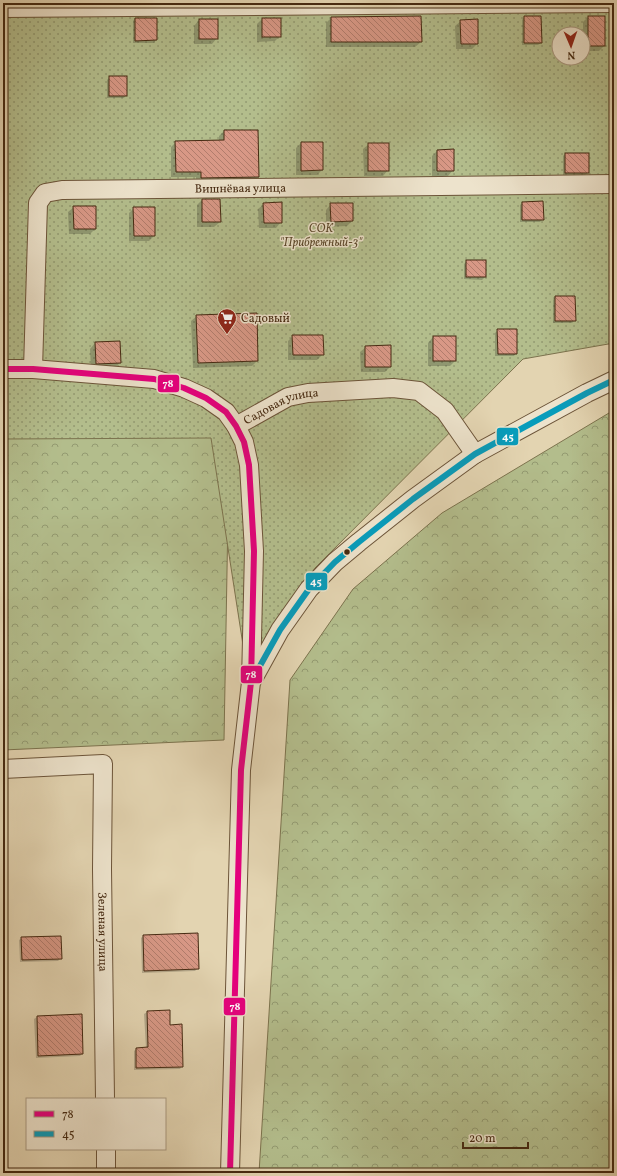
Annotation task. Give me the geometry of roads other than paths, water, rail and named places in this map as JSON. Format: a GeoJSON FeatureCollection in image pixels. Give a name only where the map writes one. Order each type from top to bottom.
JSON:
{"type":"FeatureCollection","features":[{"type":"Feature","properties":{"kind":"street"},"geometry":{"type":"LineString","coordinates":[[3,8],[614,3]]}},
{"type":"Feature","properties":{"kind":"street","name":"Вишнёвая улица"},"geometry":{"type":"LineString","coordinates":[[33,369],[38,203],[45,193],[62,190],[614,184]]}},
{"type":"Feature","properties":{"kind":"street","name":"Садовая улица"},"geometry":{"type":"LineString","coordinates":[[3,369],[33,369],[154,380],[184,388],[206,398],[226,412],[236,426],[288,397],[393,388],[419,391],[445,411],[475,454]]}},
{"type":"Feature","properties":{"kind":"street"},"geometry":{"type":"LineString","coordinates":[[252,682],[280,630],[309,589],[335,562],[413,499],[475,454],[587,393],[614,380]]}},
{"type":"Feature","properties":{"kind":"street"},"geometry":{"type":"LineString","coordinates":[[230,1173],[241,770],[252,682],[254,551],[249,465],[244,442],[236,426]]}},
{"type":"Feature","properties":{"kind":"street","name":"Зеленая улица"},"geometry":{"type":"LineString","coordinates":[[3,769],[103,764],[102,869],[105,1098]]}},
{"type":"Feature","properties":{"kind":"street"},"geometry":{"type":"LineString","coordinates":[[106,1150],[106,1173]]}},
{"type":"Feature","properties":{"kind":"place","name":"Садовый"},"geometry":{"type":"Point","coordinates":[227,335]}},
{"type":"Feature","properties":{"kind":"park label","name":"СОК \"Прибрежный-3\""},"geometry":{"type":"Point","coordinates":[321,235]}}]}
